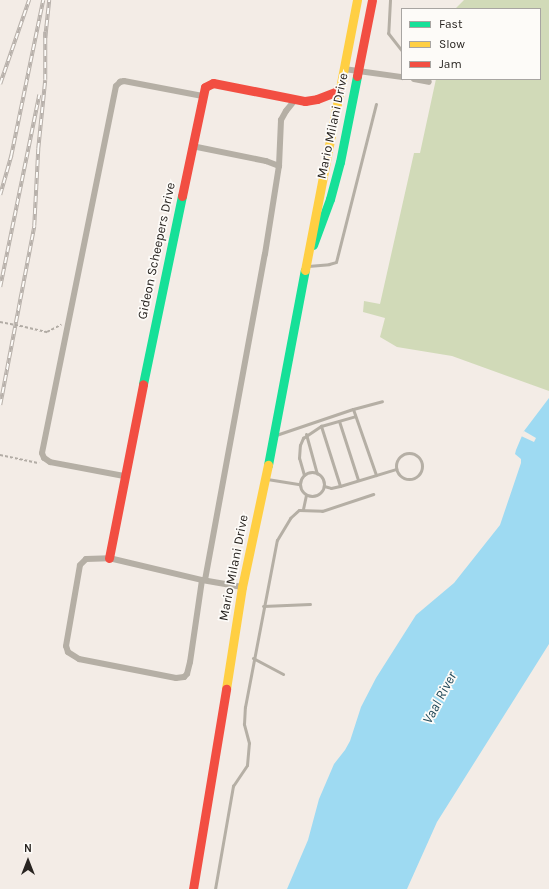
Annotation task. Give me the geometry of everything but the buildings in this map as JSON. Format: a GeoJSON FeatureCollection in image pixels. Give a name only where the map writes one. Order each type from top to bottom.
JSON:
{"type":"FeatureCollection","features":[{"type":"Feature","properties":{"kind":"main road","name":"Mario Milani Drive"},"geometry":{"type":"LineString","coordinates":[[193,889],[242,587],[265,479],[272,436],[309,254],[311,235],[357,0]]}},
{"type":"Feature","properties":{"kind":"main road","name":"Mario Milani Drive"},"geometry":{"type":"LineString","coordinates":[[309,254],[318,234],[330,199],[359,70],[372,0]]}},
{"type":"Feature","properties":{"kind":"main road"},"geometry":{"type":"LineString","coordinates":[[203,96],[205,87],[213,84],[295,100],[317,99],[340,90]]}},
{"type":"Feature","properties":{"kind":"main road","name":"Gideon Scheepers Drive"},"geometry":{"type":"LineString","coordinates":[[109,558],[124,476],[203,96]]}},
{"type":"Feature","properties":{"kind":"main road"},"geometry":{"type":"LineString","coordinates":[[328,146],[342,149]]}},
{"type":"Feature","properties":{"kind":"street"},"geometry":{"type":"LineString","coordinates":[[344,69],[401,77]]}},
{"type":"Feature","properties":{"kind":"street"},"geometry":{"type":"LineString","coordinates":[[419,80],[429,82]]}},
{"type":"Feature","properties":{"kind":"street"},"geometry":{"type":"LineString","coordinates":[[124,476],[50,462],[43,457],[116,85],[124,81],[203,96]]}},
{"type":"Feature","properties":{"kind":"street"},"geometry":{"type":"LineString","coordinates":[[242,587],[204,580],[109,558],[92,557],[84,559],[81,563],[66,646],[69,654],[77,658],[176,678],[184,677],[187,674],[190,662],[204,580],[266,254],[278,166],[282,116],[295,100]]}},
{"type":"Feature","properties":{"kind":"street"},"geometry":{"type":"LineString","coordinates":[[192,146],[266,161],[278,166]]}},
{"type":"Feature","properties":{"kind":"lane"},"geometry":{"type":"LineString","coordinates":[[390,0],[388,33],[401,50]]}},
{"type":"Feature","properties":{"kind":"lane"},"geometry":{"type":"LineString","coordinates":[[306,266],[336,262],[376,104]]}},
{"type":"Feature","properties":{"kind":"lane"},"geometry":{"type":"LineString","coordinates":[[272,436],[353,409],[382,402]]}},
{"type":"Feature","properties":{"kind":"lane"},"geometry":{"type":"LineString","coordinates":[[353,409],[376,475]]}},
{"type":"Feature","properties":{"kind":"lane"},"geometry":{"type":"LineString","coordinates":[[304,475],[313,472],[318,474],[323,479],[324,486],[317,495],[306,494],[301,488],[300,484],[304,475],[300,464],[299,453],[301,440],[306,434],[321,426],[355,416]]}},
{"type":"Feature","properties":{"kind":"lane"},"geometry":{"type":"LineString","coordinates":[[339,421],[358,480]]}},
{"type":"Feature","properties":{"kind":"lane"},"geometry":{"type":"LineString","coordinates":[[321,426],[340,486]]}},
{"type":"Feature","properties":{"kind":"lane"},"geometry":{"type":"LineString","coordinates":[[306,434],[318,474]]}},
{"type":"Feature","properties":{"kind":"lane"},"geometry":{"type":"LineString","coordinates":[[412,453],[421,462],[422,466],[419,473],[412,478],[404,478],[396,469],[397,460],[403,454],[412,453]]}},
{"type":"Feature","properties":{"kind":"lane"},"geometry":{"type":"LineString","coordinates":[[324,486],[331,488],[340,486],[396,469]]}},
{"type":"Feature","properties":{"kind":"lane"},"geometry":{"type":"LineString","coordinates":[[265,479],[300,484]]}},
{"type":"Feature","properties":{"kind":"lane"},"geometry":{"type":"LineString","coordinates":[[303,509],[306,494]]}},
{"type":"Feature","properties":{"kind":"lane"},"geometry":{"type":"LineString","coordinates":[[215,889],[233,786],[247,765],[249,743],[244,717],[263,606],[278,540],[293,514],[303,509],[322,511],[374,494]]}},
{"type":"Feature","properties":{"kind":"lane"},"geometry":{"type":"LineString","coordinates":[[263,606],[310,604]]}},
{"type":"Feature","properties":{"kind":"lane"},"geometry":{"type":"LineString","coordinates":[[254,658],[283,674]]}},
{"type":"Feature","properties":{"kind":"path"},"geometry":{"type":"LineString","coordinates":[[0,322],[47,332],[69,321]]}},
{"type":"Feature","properties":{"kind":"path"},"geometry":{"type":"LineString","coordinates":[[0,455],[30,460]]}},
{"type":"Feature","properties":{"kind":"green space"},"geometry":{"type":"Polygon","coordinates":[[[464,0],[549,0],[549,391],[452,356],[397,347],[380,337],[385,318],[363,312],[364,301],[380,304],[414,153],[420,153],[436,80],[541,80],[541,8],[456,8],[464,0]]]}},
{"type":"Feature","properties":{"kind":"water","name":"Vaal River"},"geometry":{"type":"Polygon","coordinates":[[[549,398],[549,644],[437,822],[407,889],[287,889],[308,840],[319,799],[334,764],[350,741],[361,707],[376,678],[416,615],[454,583],[500,525],[521,463],[521,459],[515,454],[516,450],[524,431],[549,398]]]}},
{"type":"Feature","properties":{"kind":"pier"},"geometry":{"type":"Polygon","coordinates":[[[524,431],[536,438],[534,442],[521,436],[524,431]]]}},
{"type":"Feature","properties":{"kind":"railway"},"geometry":{"type":"LineString","coordinates":[[0,84],[29,0]]}},
{"type":"Feature","properties":{"kind":"railway"},"geometry":{"type":"LineString","coordinates":[[0,195],[11,156],[43,0]]}},
{"type":"Feature","properties":{"kind":"railway"},"geometry":{"type":"LineString","coordinates":[[45,38],[49,0]]}},
{"type":"Feature","properties":{"kind":"railway"},"geometry":{"type":"LineString","coordinates":[[0,405],[34,226],[38,149],[45,80],[45,32]]}},
{"type":"Feature","properties":{"kind":"railway"},"geometry":{"type":"LineString","coordinates":[[0,287],[39,95]]}},
{"type":"Feature","properties":{"kind":"traffic: fast"},"geometry":{"type":"LineString","coordinates":[[313,245],[330,199],[340,162],[357,76]]}},
{"type":"Feature","properties":{"kind":"traffic: fast"},"geometry":{"type":"LineString","coordinates":[[143,384],[182,196]]}},
{"type":"Feature","properties":{"kind":"traffic: fast"},"geometry":{"type":"LineString","coordinates":[[268,465],[305,270]]}},
{"type":"Feature","properties":{"kind":"traffic: slow"},"geometry":{"type":"LineString","coordinates":[[305,270],[357,0]]}},
{"type":"Feature","properties":{"kind":"traffic: slow"},"geometry":{"type":"LineString","coordinates":[[226,689],[242,587],[268,465]]}},
{"type":"Feature","properties":{"kind":"traffic: jam"},"geometry":{"type":"LineString","coordinates":[[357,76],[372,0]]}},
{"type":"Feature","properties":{"kind":"traffic: jam"},"geometry":{"type":"LineString","coordinates":[[182,196],[205,87],[213,83],[305,101],[317,99],[340,90]]}},
{"type":"Feature","properties":{"kind":"traffic: jam"},"geometry":{"type":"LineString","coordinates":[[109,558],[143,384]]}},
{"type":"Feature","properties":{"kind":"traffic: jam"},"geometry":{"type":"LineString","coordinates":[[193,889],[226,689]]}}]}
